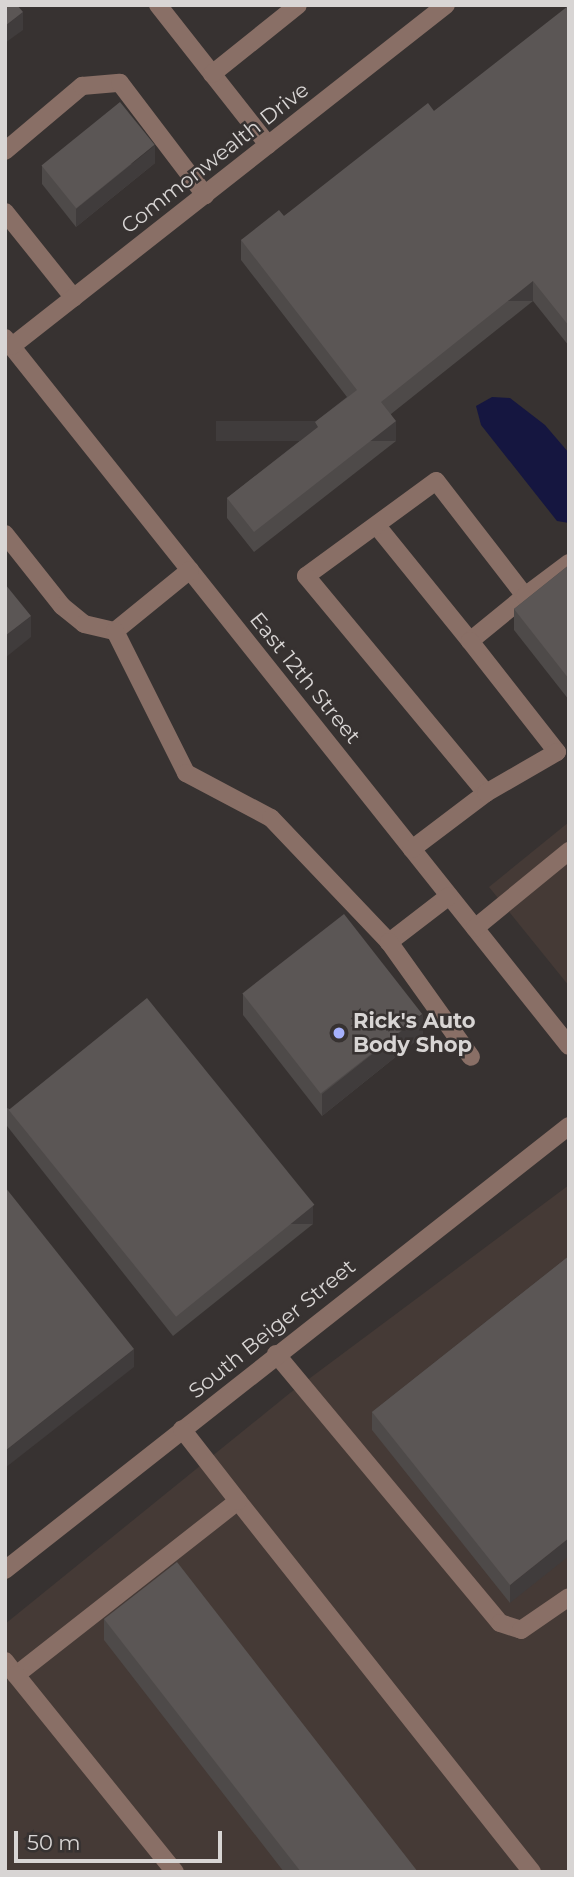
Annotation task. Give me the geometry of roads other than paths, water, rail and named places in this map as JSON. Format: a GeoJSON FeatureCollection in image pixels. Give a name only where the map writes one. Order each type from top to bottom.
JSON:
{"type":"FeatureCollection","features":[{"type":"Feature","properties":{"kind":"street"},"geometry":{"type":"LineString","coordinates":[[212,74],[298,5]]}},
{"type":"Feature","properties":{"kind":"street","name":"Commonwealth Drive"},"geometry":{"type":"LineString","coordinates":[[9,342],[74,298],[446,5]]}},
{"type":"Feature","properties":{"kind":"street"},"geometry":{"type":"LineString","coordinates":[[162,6],[268,145]]}},
{"type":"Feature","properties":{"kind":"street"},"geometry":{"type":"LineString","coordinates":[[5,151],[82,86],[120,83],[205,195]]}},
{"type":"Feature","properties":{"kind":"street"},"geometry":{"type":"LineString","coordinates":[[5,212],[74,298]]}},
{"type":"Feature","properties":{"kind":"street","name":"East 12th Street"},"geometry":{"type":"LineString","coordinates":[[9,342],[569,1046]]}},
{"type":"Feature","properties":{"kind":"street"},"geometry":{"type":"LineString","coordinates":[[486,793],[306,576],[436,481],[525,596]]}},
{"type":"Feature","properties":{"kind":"street"},"geometry":{"type":"LineString","coordinates":[[377,526],[470,641],[563,747],[486,793],[412,849]]}},
{"type":"Feature","properties":{"kind":"street"},"geometry":{"type":"LineString","coordinates":[[5,534],[62,606],[84,624],[115,631]]}},
{"type":"Feature","properties":{"kind":"street"},"geometry":{"type":"LineString","coordinates":[[470,641],[569,562]]}},
{"type":"Feature","properties":{"kind":"street"},"geometry":{"type":"LineString","coordinates":[[115,631],[190,570]]}},
{"type":"Feature","properties":{"kind":"street"},"geometry":{"type":"LineString","coordinates":[[115,631],[186,774],[271,818],[389,942],[471,1057]]}},
{"type":"Feature","properties":{"kind":"street"},"geometry":{"type":"LineString","coordinates":[[475,928],[569,851]]}},
{"type":"Feature","properties":{"kind":"street"},"geometry":{"type":"LineString","coordinates":[[389,942],[449,896]]}},
{"type":"Feature","properties":{"kind":"street","name":"South Beiger Street"},"geometry":{"type":"LineString","coordinates":[[5,1570],[569,1126]]}},
{"type":"Feature","properties":{"kind":"street"},"geometry":{"type":"LineString","coordinates":[[276,1354],[500,1623],[521,1630],[569,1597]]}},
{"type":"Feature","properties":{"kind":"street"},"geometry":{"type":"LineString","coordinates":[[182,1429],[532,1872]]}},
{"type":"Feature","properties":{"kind":"street"},"geometry":{"type":"LineString","coordinates":[[175,1872],[11,1668],[238,1501]]}},
{"type":"Feature","properties":{"kind":"place","name":"Rick's Auto Body Shop"},"geometry":{"type":"Point","coordinates":[339,1033]}}]}
